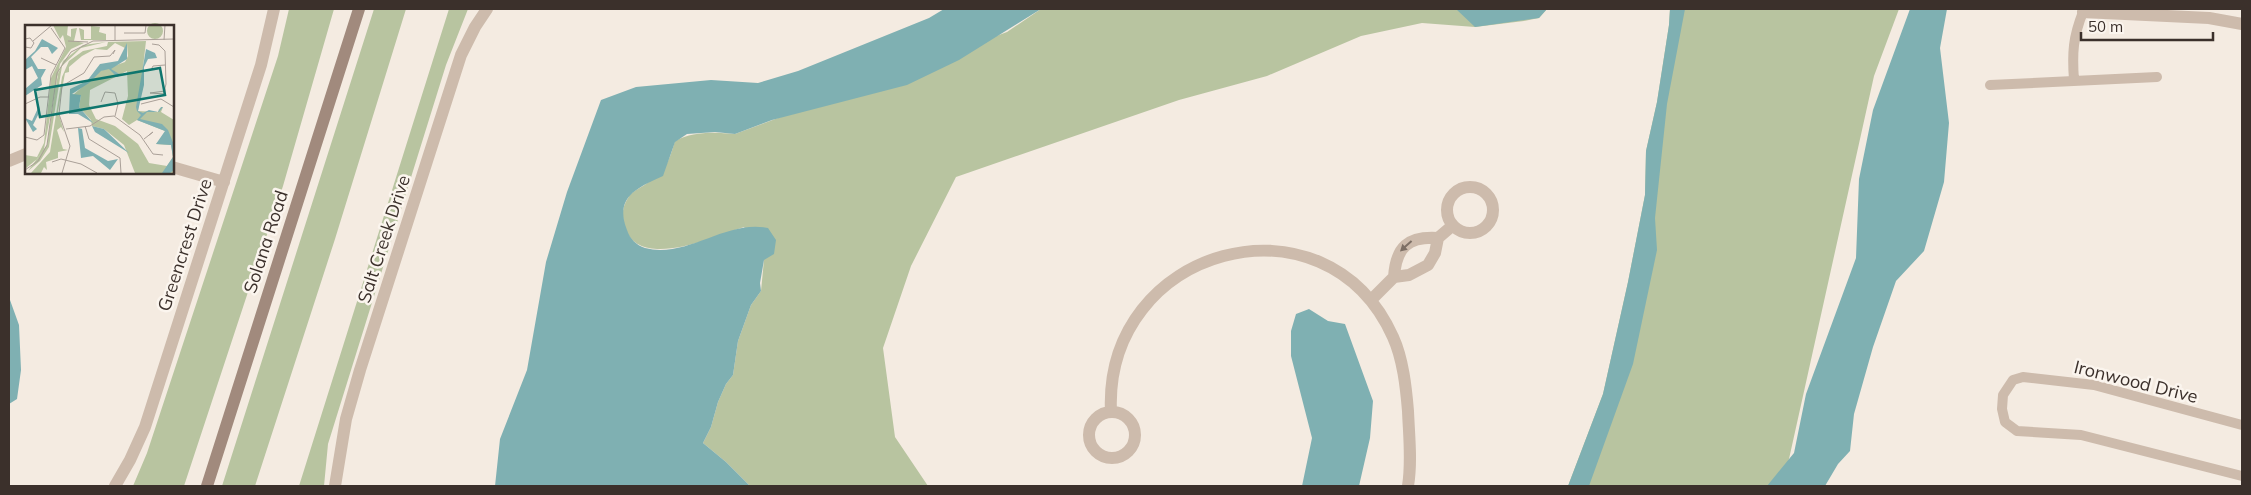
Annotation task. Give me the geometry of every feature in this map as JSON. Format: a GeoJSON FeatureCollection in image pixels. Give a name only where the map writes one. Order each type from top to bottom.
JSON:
{"type":"FeatureCollection","features":[{"type":"Feature","properties":{"kind":"street","name":"Greencrest Drive"},"geometry":{"type":"LineString","coordinates":[[115,486],[130,460],[145,426],[261,65],[274,9]]}},
{"type":"Feature","properties":{"kind":"street","name":"Solana Road"},"geometry":{"type":"LineString","coordinates":[[207,486],[359,9]]}},
{"type":"Feature","properties":{"kind":"street","name":"Salt Creek Drive"},"geometry":{"type":"LineString","coordinates":[[335,486],[346,419],[360,370],[461,54],[487,9]]}},
{"type":"Feature","properties":{"kind":"street"},"geometry":{"type":"LineString","coordinates":[[2083,10],[2209,18],[2242,24]]}},
{"type":"Feature","properties":{"kind":"street"},"geometry":{"type":"LineString","coordinates":[[9,161],[25,154]]}},
{"type":"Feature","properties":{"kind":"street"},"geometry":{"type":"LineString","coordinates":[[174,168],[224,182]]}},
{"type":"Feature","properties":{"kind":"street"},"geometry":{"type":"LineString","coordinates":[[1394,277],[1409,275],[1428,265],[1435,253],[1438,238],[1452,226]]}},
{"type":"Feature","properties":{"kind":"street"},"geometry":{"type":"LineString","coordinates":[[1371,300],[1394,277],[1397,258],[1404,246],[1421,238],[1438,238]]}},
{"type":"Feature","properties":{"kind":"street"},"geometry":{"type":"LineString","coordinates":[[1111,412],[1111,383],[1119,352],[1128,330],[1141,309],[1159,289],[1174,277],[1216,257],[1246,252],[1289,253],[1330,267],[1350,280],[1371,300],[1382,315],[1394,338],[1401,362],[1407,396],[1410,443],[1408,486]]}},
{"type":"Feature","properties":{"kind":"lane"},"geometry":{"type":"LineString","coordinates":[[2074,80],[2072,51],[2075,32],[2083,10]]}},
{"type":"Feature","properties":{"kind":"lane"},"geometry":{"type":"LineString","coordinates":[[1990,85],[2157,76]]}},
{"type":"Feature","properties":{"kind":"lane","name":"Ironwood Drive"},"geometry":{"type":"LineString","coordinates":[[2242,425],[2094,385],[2068,381],[2023,377],[2013,380],[2003,395],[2002,409],[2005,422],[2016,431],[2081,435],[2242,476]]}},
{"type":"Feature","properties":{"kind":"green space"},"geometry":{"type":"Polygon","coordinates":[[[289,9],[334,9],[283,186],[184,486],[133,486],[147,453],[278,56],[289,9]]]}},
{"type":"Feature","properties":{"kind":"green space"},"geometry":{"type":"Polygon","coordinates":[[[374,9],[406,9],[335,239],[255,486],[222,486],[374,9]]]}},
{"type":"Feature","properties":{"kind":"green space"},"geometry":{"type":"Polygon","coordinates":[[[449,9],[468,9],[446,65],[328,444],[324,486],[299,486],[449,9]]]}},
{"type":"Feature","properties":{"kind":"green space"},"geometry":{"type":"Polygon","coordinates":[[[1041,9],[1547,9],[1539,18],[1524,21],[1475,27],[1422,23],[1361,36],[1267,76],[1179,100],[956,177],[911,266],[883,348],[895,437],[928,486],[750,486],[726,462],[703,443],[711,427],[718,402],[726,384],[733,375],[738,341],[751,305],[761,291],[764,260],[744,227],[680,247],[647,248],[635,242],[626,230],[623,214],[628,198],[662,170],[668,161],[675,141],[697,134],[735,134],[1007,32],[1041,9]]]}},
{"type":"Feature","properties":{"kind":"green space"},"geometry":{"type":"Polygon","coordinates":[[[1670,9],[1899,9],[1874,76],[1783,486],[1568,486],[1603,394],[1628,282],[1645,195],[1646,151],[1657,102],[1670,9]]]}},
{"type":"Feature","properties":{"kind":"water"},"geometry":{"type":"Polygon","coordinates":[[[944,9],[1041,9],[959,60],[907,85],[772,120],[735,134],[715,132],[687,134],[675,142],[663,176],[630,195],[623,209],[628,233],[634,241],[645,248],[661,250],[676,248],[722,233],[752,227],[768,228],[776,240],[774,254],[764,260],[760,283],[761,291],[751,305],[738,341],[733,375],[726,384],[718,402],[711,427],[703,443],[726,462],[750,486],[495,486],[500,439],[527,370],[546,262],[567,192],[601,100],[636,87],[711,80],[758,83],[798,71],[929,18],[944,9]]]}},
{"type":"Feature","properties":{"kind":"water"},"geometry":{"type":"Polygon","coordinates":[[[1456,9],[1547,9],[1539,18],[1475,27],[1456,9]]]}},
{"type":"Feature","properties":{"kind":"water"},"geometry":{"type":"Polygon","coordinates":[[[1670,9],[1685,9],[1667,104],[1655,218],[1657,250],[1633,364],[1589,486],[1568,486],[1603,394],[1628,282],[1645,195],[1646,151],[1657,102],[1670,9]]]}},
{"type":"Feature","properties":{"kind":"water"},"geometry":{"type":"Polygon","coordinates":[[[1910,9],[1947,9],[1940,48],[1949,123],[1944,182],[1924,251],[1896,281],[1873,347],[1854,414],[1850,451],[1838,464],[1825,486],[1767,486],[1794,453],[1806,394],[1856,258],[1859,179],[1873,110],[1910,9]]]}},
{"type":"Feature","properties":{"kind":"water"},"geometry":{"type":"Polygon","coordinates":[[[10,300],[19,325],[21,370],[17,399],[9,404],[10,300]]]}},
{"type":"Feature","properties":{"kind":"water"},"geometry":{"type":"Polygon","coordinates":[[[1309,309],[1328,321],[1345,324],[1373,401],[1370,438],[1359,486],[1302,486],[1312,438],[1291,356],[1291,331],[1296,314],[1309,309]]]}}]}
